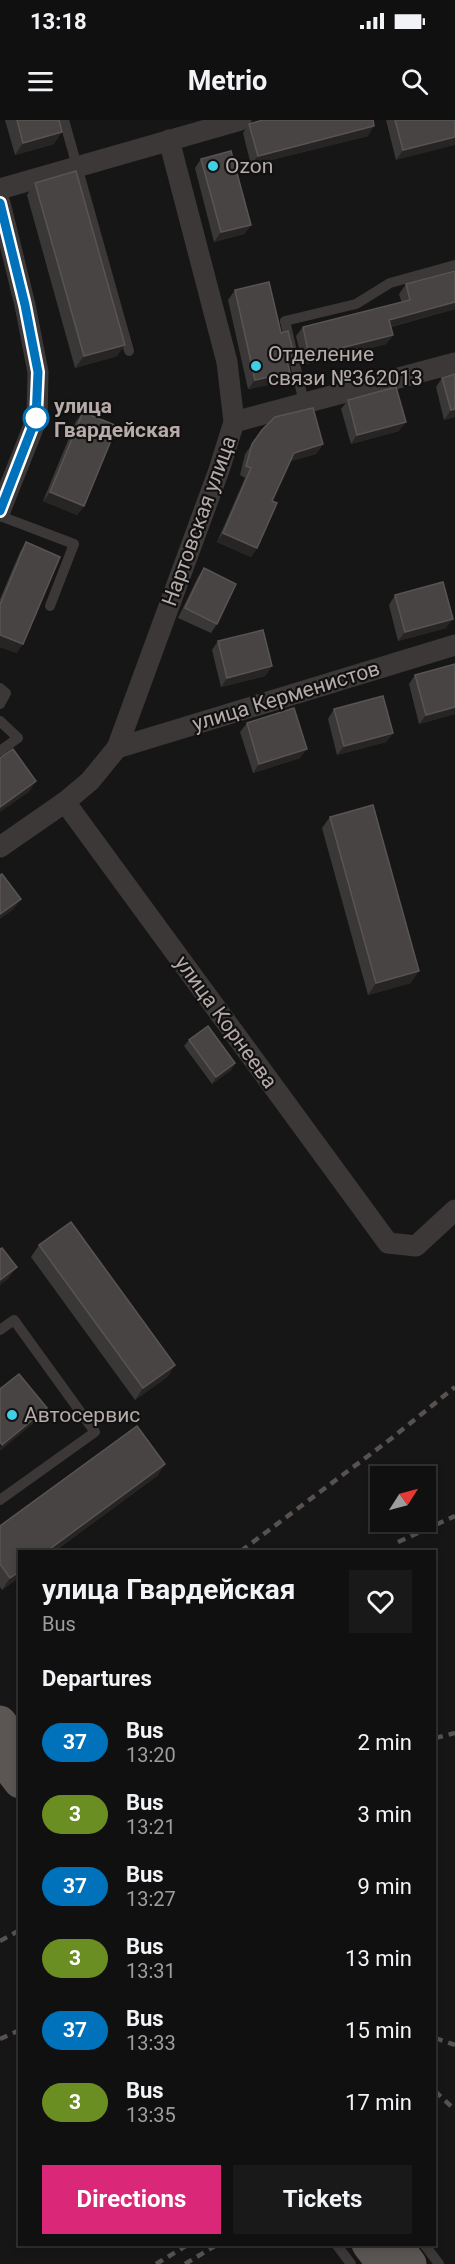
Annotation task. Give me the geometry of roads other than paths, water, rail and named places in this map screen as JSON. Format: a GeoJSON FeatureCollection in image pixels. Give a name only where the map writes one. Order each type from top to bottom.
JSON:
{"type":"FeatureCollection","features":[{"type":"Feature","properties":{"kind":"main road"},"geometry":{"type":"LineString","coordinates":[[0,1722],[18,1745]]}},
{"type":"Feature","properties":{"kind":"main road"},"geometry":{"type":"LineString","coordinates":[[0,1756],[18,1779]]}},
{"type":"Feature","properties":{"kind":"main road"},"geometry":{"type":"LineString","coordinates":[[370,2246],[383,2264]]}},
{"type":"Feature","properties":{"kind":"main road"},"geometry":{"type":"LineString","coordinates":[[396,2246],[410,2264]]}},
{"type":"Feature","properties":{"kind":"street"},"geometry":{"type":"LineString","coordinates":[[0,189],[242,120]]}},
{"type":"Feature","properties":{"kind":"street","name":"Нартовская улица"},"geometry":{"type":"LineString","coordinates":[[0,847],[65,802],[90,781],[117,748],[219,470],[234,422],[226,362],[169,140]]}},
{"type":"Feature","properties":{"kind":"street"},"geometry":{"type":"LineString","coordinates":[[0,203],[25,305],[38,372],[36,418],[0,511]]}},
{"type":"Feature","properties":{"kind":"street"},"geometry":{"type":"LineString","coordinates":[[234,422],[455,363]]}},
{"type":"Feature","properties":{"kind":"street","name":"улица Керменистов"},"geometry":{"type":"LineString","coordinates":[[117,748],[455,645]]}},
{"type":"Feature","properties":{"kind":"street","name":"улица Корнеева"},"geometry":{"type":"LineString","coordinates":[[65,802],[388,1242],[416,1246],[455,1210]]}},
{"type":"Feature","properties":{"kind":"lane"},"geometry":{"type":"LineString","coordinates":[[64,120],[129,351]]}},
{"type":"Feature","properties":{"kind":"lane"},"geometry":{"type":"LineString","coordinates":[[304,403],[285,321],[356,304],[390,283],[455,265]]}},
{"type":"Feature","properties":{"kind":"lane"},"geometry":{"type":"LineString","coordinates":[[0,516],[74,544],[50,606]]}},
{"type":"Feature","properties":{"kind":"lane"},"geometry":{"type":"LineString","coordinates":[[0,688],[6,693],[0,704]]}},
{"type":"Feature","properties":{"kind":"lane"},"geometry":{"type":"LineString","coordinates":[[0,721],[18,738],[0,751]]}},
{"type":"Feature","properties":{"kind":"lane"},"geometry":{"type":"LineString","coordinates":[[0,1330],[14,1320],[94,1432],[0,1500]]}},
{"type":"Feature","properties":{"kind":"lane"},"geometry":{"type":"LineString","coordinates":[[338,2246],[351,2264]]}},
{"type":"Feature","properties":{"kind":"lane"},"geometry":{"type":"LineString","coordinates":[[426,2246],[439,2264]]}},
{"type":"Feature","properties":{"kind":"railway"},"geometry":{"type":"LineString","coordinates":[[242,1550],[392,1438],[455,1387]]}},
{"type":"Feature","properties":{"kind":"railway"},"geometry":{"type":"LineString","coordinates":[[398,1542],[455,1516]]}},
{"type":"Feature","properties":{"kind":"railway"},"geometry":{"type":"LineString","coordinates":[[0,1733],[18,1720]]}},
{"type":"Feature","properties":{"kind":"railway"},"geometry":{"type":"LineString","coordinates":[[436,1738],[455,1733]]}},
{"type":"Feature","properties":{"kind":"railway"},"geometry":{"type":"LineString","coordinates":[[0,1941],[18,1931]]}},
{"type":"Feature","properties":{"kind":"railway"},"geometry":{"type":"LineString","coordinates":[[0,2039],[18,2031]]}},
{"type":"Feature","properties":{"kind":"railway"},"geometry":{"type":"LineString","coordinates":[[436,2038],[455,2045]]}},
{"type":"Feature","properties":{"kind":"railway"},"geometry":{"type":"LineString","coordinates":[[436,2092],[455,2110]]}},
{"type":"Feature","properties":{"kind":"railway"},"geometry":{"type":"LineString","coordinates":[[156,2264],[186,2246]]}},
{"type":"Feature","properties":{"kind":"railway"},"geometry":{"type":"LineString","coordinates":[[185,2264],[215,2246]]}},
{"type":"Feature","properties":{"kind":"place","name":"Ozon"},"geometry":{"type":"Point","coordinates":[213,166]}},
{"type":"Feature","properties":{"kind":"place","name":"Отделение связи №362013"},"geometry":{"type":"Point","coordinates":[256,366]}},
{"type":"Feature","properties":{"kind":"place","name":"улица Гвардейская"},"geometry":{"type":"Point","coordinates":[36,418]}},
{"type":"Feature","properties":{"kind":"place","name":"Автосервис"},"geometry":{"type":"Point","coordinates":[12,1415]}}]}
